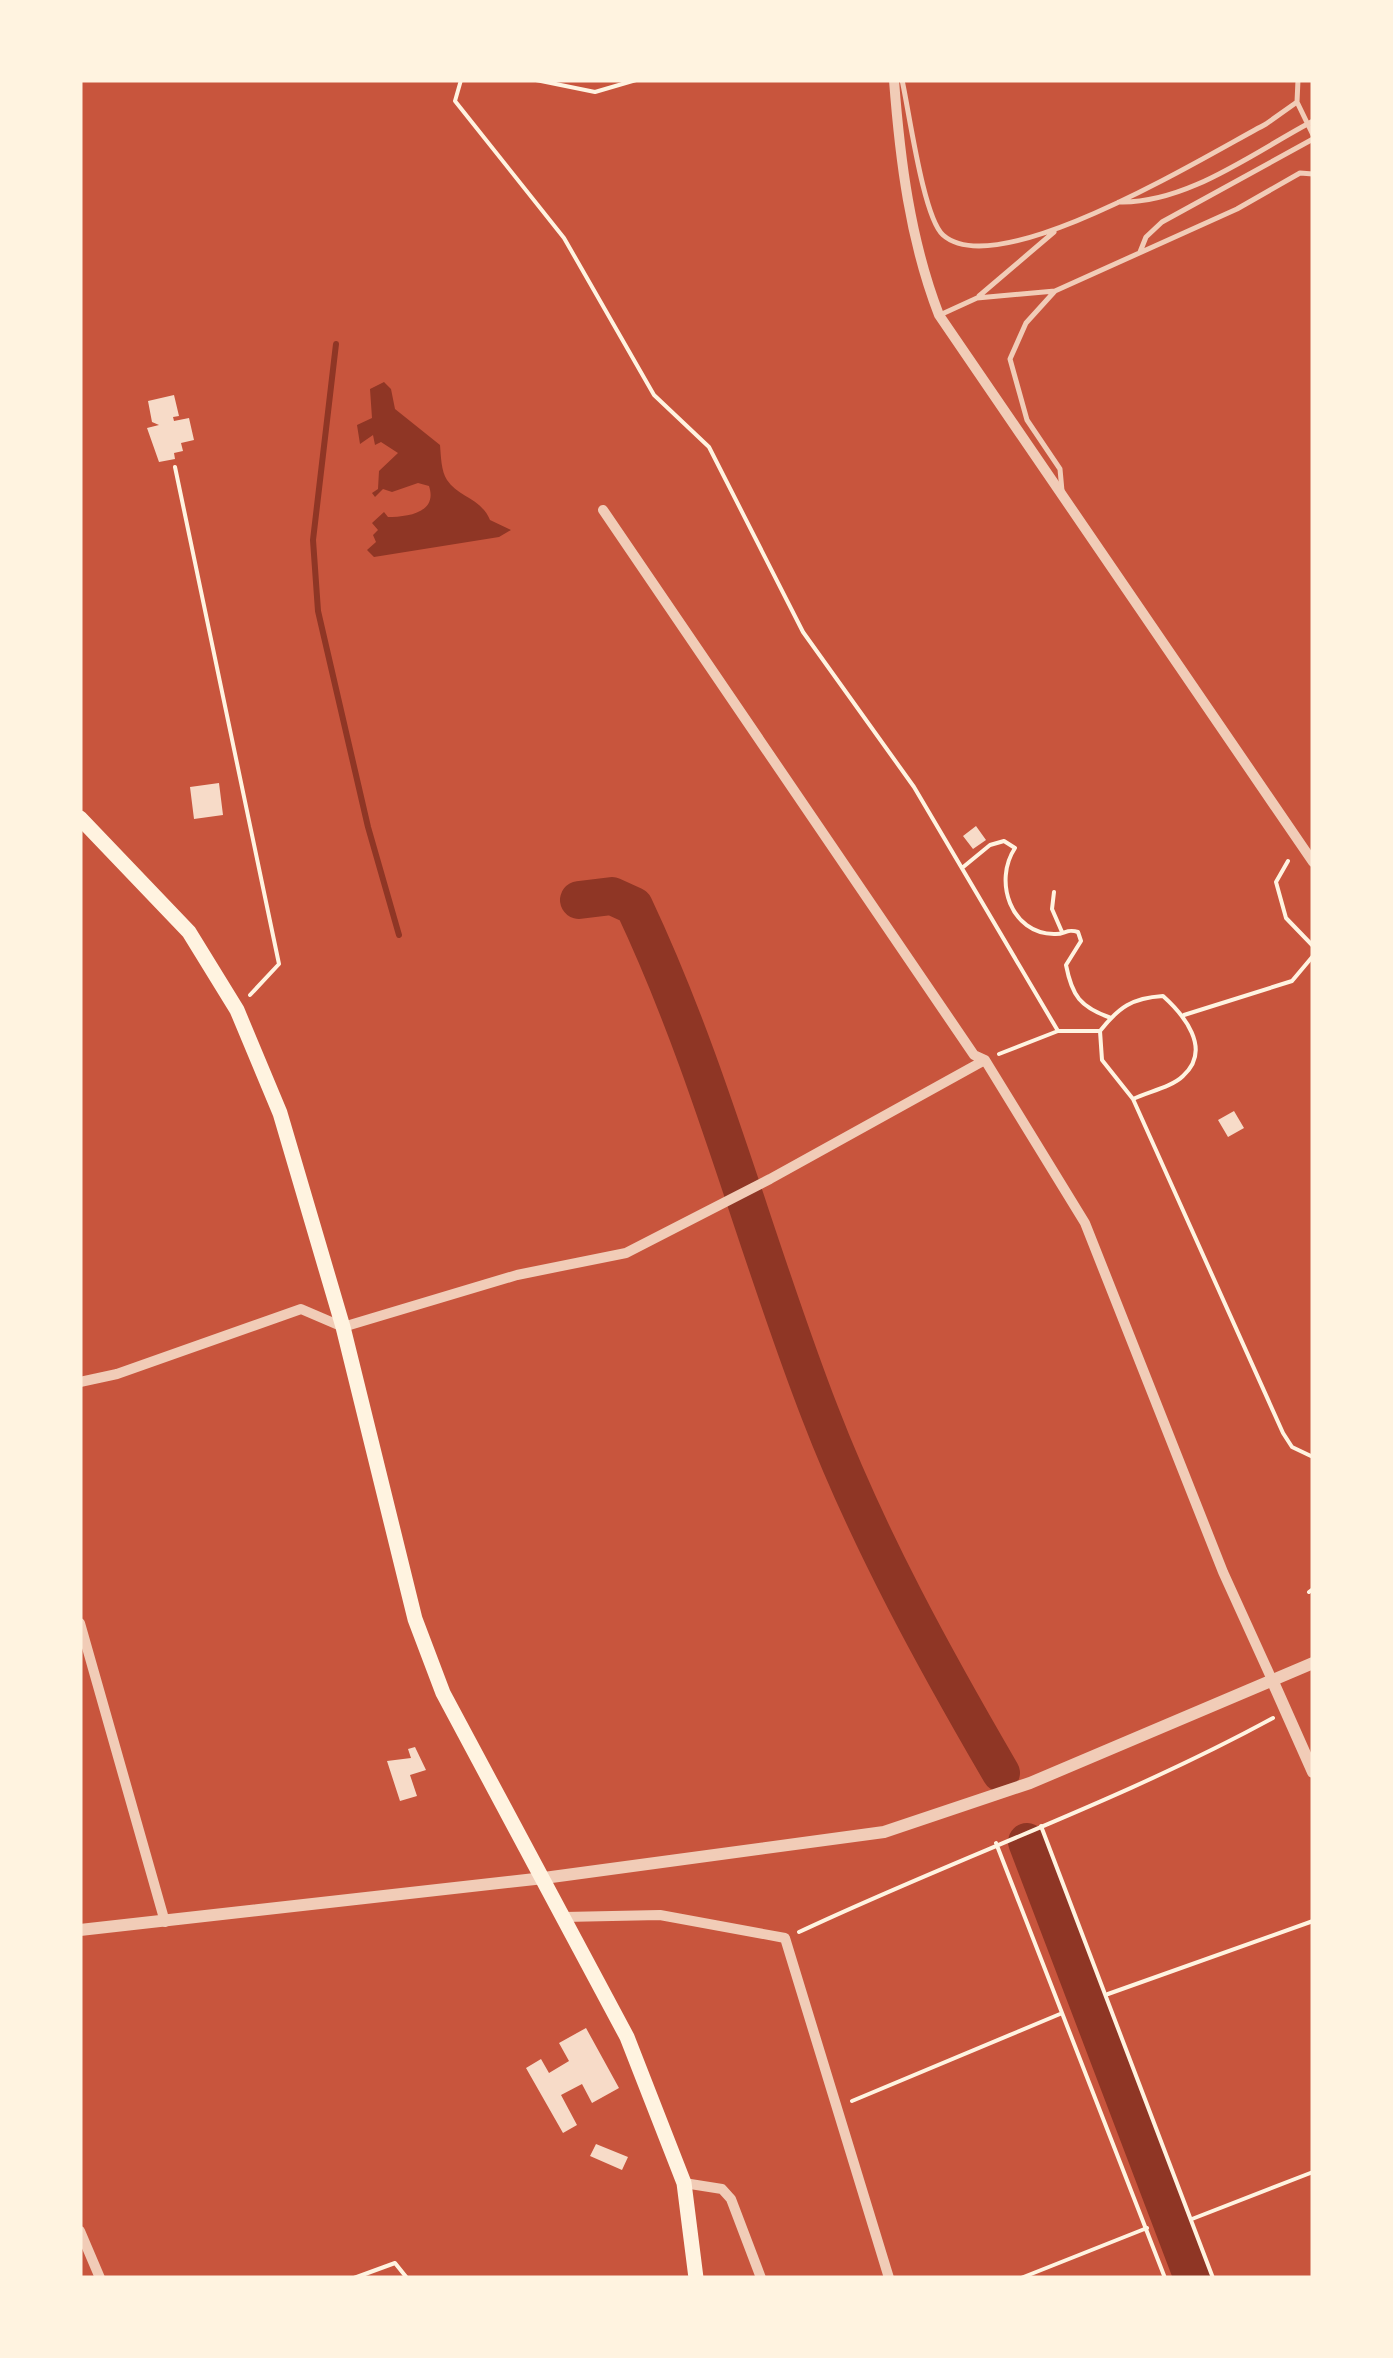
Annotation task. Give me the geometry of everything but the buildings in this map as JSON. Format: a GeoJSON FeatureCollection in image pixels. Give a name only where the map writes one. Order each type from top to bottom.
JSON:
{"type":"FeatureCollection","features":[{"type":"Feature","properties":{"kind":"main road"},"geometry":{"type":"LineString","coordinates":[[80,818],[189,932],[237,1010],[280,1113],[343,1328],[415,1619],[443,1693],[626,2037],[684,2184],[696,2278]]}},
{"type":"Feature","properties":{"kind":"street"},"geometry":{"type":"LineString","coordinates":[[898,80],[900,150],[922,272],[939,315],[1313,862]]}},
{"type":"Feature","properties":{"kind":"street"},"geometry":{"type":"LineString","coordinates":[[603,510],[974,1055],[986,1060],[1085,1222],[1223,1572],[1313,1772]]}},
{"type":"Feature","properties":{"kind":"street"},"geometry":{"type":"LineString","coordinates":[[80,1382],[117,1374],[301,1309],[343,1328],[517,1275],[626,1253],[770,1180],[986,1060]]}},
{"type":"Feature","properties":{"kind":"street"},"geometry":{"type":"LineString","coordinates":[[80,1622],[164,1922]]}},
{"type":"Feature","properties":{"kind":"street"},"geometry":{"type":"LineString","coordinates":[[80,1930],[544,1878],[884,1832],[1030,1783],[1313,1663]]}},
{"type":"Feature","properties":{"kind":"street"},"geometry":{"type":"LineString","coordinates":[[564,1916],[660,1914],[786,1938],[889,2278]]}},
{"type":"Feature","properties":{"kind":"street"},"geometry":{"type":"LineString","coordinates":[[684,2184],[722,2189],[731,2199],[761,2278]]}},
{"type":"Feature","properties":{"kind":"street"},"geometry":{"type":"LineString","coordinates":[[80,2231],[100,2278]]}},
{"type":"Feature","properties":{"kind":"lane"},"geometry":{"type":"LineString","coordinates":[[898,80],[940,233],[962,247],[996,248],[1056,230],[1266,124],[1297,102]]}},
{"type":"Feature","properties":{"kind":"lane"},"geometry":{"type":"LineString","coordinates":[[1140,252],[1146,237],[1162,222],[1313,137],[1297,102],[1298,80]]}},
{"type":"Feature","properties":{"kind":"lane"},"geometry":{"type":"LineString","coordinates":[[1116,202],[1149,203],[1313,121]]}},
{"type":"Feature","properties":{"kind":"lane"},"geometry":{"type":"LineString","coordinates":[[977,298],[1055,291],[1236,209],[1300,173],[1313,174]]}},
{"type":"Feature","properties":{"kind":"lane"},"geometry":{"type":"LineString","coordinates":[[939,315],[977,298],[1056,230]]}},
{"type":"Feature","properties":{"kind":"lane"},"geometry":{"type":"LineString","coordinates":[[1055,291],[1026,323],[1010,359],[1027,420],[1060,469],[1062,498]]}},
{"type":"Feature","properties":{"kind":"path"},"geometry":{"type":"LineString","coordinates":[[462,80],[455,101],[564,238],[654,396],[709,448],[824,666],[914,787],[1058,1031]]}},
{"type":"Feature","properties":{"kind":"path"},"geometry":{"type":"LineString","coordinates":[[536,80],[595,92],[636,80]]}},
{"type":"Feature","properties":{"kind":"path"},"geometry":{"type":"LineString","coordinates":[[174,466],[279,964],[237,1010]]}},
{"type":"Feature","properties":{"kind":"path"},"geometry":{"type":"LineString","coordinates":[[962,868],[990,845],[1004,841],[1015,848],[1006,860],[1002,886],[1013,911],[1036,928],[1054,934],[1078,932],[1082,941],[1066,965],[1071,990],[1084,1008],[1110,1018]]}},
{"type":"Feature","properties":{"kind":"path"},"geometry":{"type":"LineString","coordinates":[[1288,861],[1276,882],[1286,918],[1313,946]]}},
{"type":"Feature","properties":{"kind":"path"},"geometry":{"type":"LineString","coordinates":[[1054,892],[1052,909],[1062,932]]}},
{"type":"Feature","properties":{"kind":"path"},"geometry":{"type":"LineString","coordinates":[[1184,1015],[1292,981],[1313,956]]}},
{"type":"Feature","properties":{"kind":"path"},"geometry":{"type":"LineString","coordinates":[[1133,1099],[1184,1076],[1194,1056],[1194,1035],[1184,1015],[1162,996],[1138,997],[1110,1018],[1100,1030],[1102,1060],[1133,1099],[1283,1433],[1292,1447],[1313,1458]]}},
{"type":"Feature","properties":{"kind":"path"},"geometry":{"type":"LineString","coordinates":[[986,1060],[1058,1031],[1100,1030]]}},
{"type":"Feature","properties":{"kind":"path"},"geometry":{"type":"LineString","coordinates":[[786,1938],[1236,1738],[1286,1711]]}},
{"type":"Feature","properties":{"kind":"path"},"geometry":{"type":"LineString","coordinates":[[1042,1826],[1214,2278]]}},
{"type":"Feature","properties":{"kind":"path"},"geometry":{"type":"LineString","coordinates":[[996,1842],[1166,2278]]}},
{"type":"Feature","properties":{"kind":"path"},"geometry":{"type":"LineString","coordinates":[[1108,1994],[1313,1921]]}},
{"type":"Feature","properties":{"kind":"path"},"geometry":{"type":"LineString","coordinates":[[838,2106],[1061,2014]]}},
{"type":"Feature","properties":{"kind":"path"},"geometry":{"type":"LineString","coordinates":[[1192,2219],[1313,2172]]}},
{"type":"Feature","properties":{"kind":"path"},"geometry":{"type":"LineString","coordinates":[[1022,2278],[1148,2228]]}},
{"type":"Feature","properties":{"kind":"path"},"geometry":{"type":"LineString","coordinates":[[354,2278],[394,2263],[407,2278]]}},
{"type":"Feature","properties":{"kind":"shaded area"},"geometry":{"type":"Polygon","coordinates":[[[384,382],[391,389],[395,409],[440,445],[444,472],[452,486],[481,507],[490,520],[511,530],[499,537],[374,557],[367,550],[376,542],[373,535],[378,530],[372,523],[384,512],[388,517],[419,512],[431,495],[429,486],[418,483],[392,492],[383,489],[375,497],[372,493],[378,489],[379,471],[398,453],[381,442],[375,445],[373,435],[360,444],[357,425],[372,418],[370,389],[384,382]]]}},
{"type":"Feature","properties":{"kind":"waterway"},"geometry":{"type":"LineString","coordinates":[[336,344],[313,540],[318,611],[368,827],[399,935]]}},
{"type":"Feature","properties":{"kind":"waterway"},"geometry":{"type":"LineString","coordinates":[[579,900],[612,896],[634,906],[710,1094],[797,1350],[839,1460],[903,1597],[1001,1773]]}},
{"type":"Feature","properties":{"kind":"waterway"},"geometry":{"type":"LineString","coordinates":[[1027,1842],[1193,2278]]}}]}
